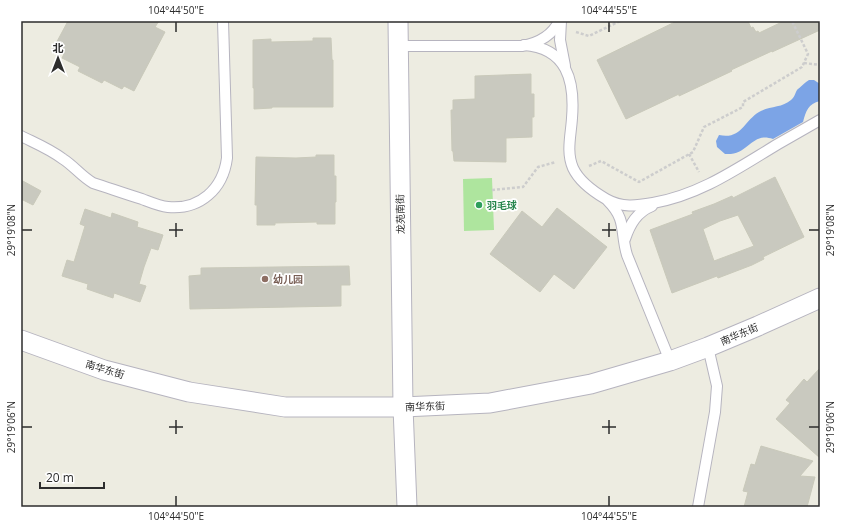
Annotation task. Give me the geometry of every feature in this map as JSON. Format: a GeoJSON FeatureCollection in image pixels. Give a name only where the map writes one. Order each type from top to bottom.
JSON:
{"type":"FeatureCollection","features":[{"type":"Feature","properties":{"kind":"street","name":"龙苑南街"},"geometry":{"type":"LineString","coordinates":[[398,21],[403,407],[407,507]]}},
{"type":"Feature","properties":{"kind":"street","name":"南华东街"},"geometry":{"type":"LineString","coordinates":[[21,340],[104,370],[189,392],[285,406],[403,407],[490,403],[591,384],[670,361],[708,347],[820,298]]}},
{"type":"Feature","properties":{"kind":"lane"},"geometry":{"type":"LineString","coordinates":[[21,136],[56,154],[65,160],[83,177],[93,183],[168,207],[183,207],[201,201],[209,195],[221,179],[225,170],[227,158],[223,21]]}},
{"type":"Feature","properties":{"kind":"lane"},"geometry":{"type":"LineString","coordinates":[[524,46],[535,43],[546,37],[555,29],[560,21]]}},
{"type":"Feature","properties":{"kind":"lane"},"geometry":{"type":"LineString","coordinates":[[560,21],[563,57],[572,96],[572,118],[569,147],[570,159],[581,180],[607,199],[620,217],[623,226],[624,243],[629,261],[670,361]]}},
{"type":"Feature","properties":{"kind":"lane"},"geometry":{"type":"LineString","coordinates":[[398,46],[538,47],[551,53],[562,63],[567,72]]}},
{"type":"Feature","properties":{"kind":"lane"},"geometry":{"type":"LineString","coordinates":[[624,243],[628,230],[636,217],[648,208],[664,201],[688,194],[717,180],[820,120]]}},
{"type":"Feature","properties":{"kind":"lane"},"geometry":{"type":"LineString","coordinates":[[607,199],[622,205],[631,206],[664,201]]}},
{"type":"Feature","properties":{"kind":"lane"},"geometry":{"type":"LineString","coordinates":[[698,507],[715,412],[717,386],[708,347]]}},
{"type":"Feature","properties":{"kind":"path"},"geometry":{"type":"LineString","coordinates":[[560,32],[573,31],[589,36],[620,21]]}},
{"type":"Feature","properties":{"kind":"path"},"geometry":{"type":"LineString","coordinates":[[576,173],[601,161],[638,182],[641,182],[693,152],[704,128],[743,107],[743,102],[802,67],[808,54],[792,21]]}},
{"type":"Feature","properties":{"kind":"path"},"geometry":{"type":"LineString","coordinates":[[804,63],[820,65]]}},
{"type":"Feature","properties":{"kind":"path"},"geometry":{"type":"LineString","coordinates":[[492,190],[523,187],[538,167],[570,159]]}},
{"type":"Feature","properties":{"kind":"green space"},"geometry":{"type":"Polygon","coordinates":[[[492,178],[494,230],[464,231],[463,179],[492,178]]]}},
{"type":"Feature","properties":{"kind":"water"},"geometry":{"type":"Polygon","coordinates":[[[809,80],[814,80],[820,84],[820,101],[808,108],[803,122],[773,139],[766,137],[760,138],[733,154],[725,154],[717,147],[716,141],[719,135],[732,135],[742,129],[759,112],[787,103],[793,98],[797,90],[809,80]]]}},
{"type":"Feature","properties":{"kind":"building"},"geometry":{"type":"Polygon","coordinates":[[[68,21],[159,21],[155,27],[165,32],[134,91],[124,86],[122,89],[104,80],[102,83],[78,71],[80,67],[62,58],[64,54],[53,49],[68,21]]]}},
{"type":"Feature","properties":{"kind":"building"},"geometry":{"type":"Polygon","coordinates":[[[677,21],[748,21],[751,28],[753,27],[756,32],[758,31],[759,33],[784,21],[820,21],[820,30],[626,119],[597,60],[677,21]]]}},
{"type":"Feature","properties":{"kind":"building"},"geometry":{"type":"Polygon","coordinates":[[[313,38],[331,38],[333,60],[333,107],[272,107],[254,109],[253,40],[271,39],[271,42],[313,41],[313,38]]]}},
{"type":"Feature","properties":{"kind":"building"},"geometry":{"type":"Polygon","coordinates":[[[531,74],[531,94],[534,94],[532,137],[506,138],[506,162],[454,161],[452,151],[451,110],[453,110],[453,100],[475,99],[475,76],[531,74]]]}},
{"type":"Feature","properties":{"kind":"building"},"geometry":{"type":"Polygon","coordinates":[[[316,155],[334,155],[334,176],[336,176],[335,224],[317,224],[317,222],[257,225],[257,205],[255,205],[256,157],[296,158],[316,157],[316,155]]]}},
{"type":"Feature","properties":{"kind":"building"},"geometry":{"type":"Polygon","coordinates":[[[775,177],[804,237],[763,257],[764,259],[752,265],[672,293],[650,230],[693,214],[692,212],[732,196],[733,198],[775,177]],[[738,215],[703,229],[714,261],[754,246],[738,215]]]}},
{"type":"Feature","properties":{"kind":"building"},"geometry":{"type":"Polygon","coordinates":[[[21,180],[41,191],[33,205],[21,199],[21,180]]]}},
{"type":"Feature","properties":{"kind":"building"},"geometry":{"type":"Polygon","coordinates":[[[557,208],[607,247],[574,289],[554,274],[540,292],[490,254],[522,211],[542,227],[557,208]]]}},
{"type":"Feature","properties":{"kind":"building"},"geometry":{"type":"Polygon","coordinates":[[[85,209],[111,218],[112,213],[138,222],[137,227],[163,235],[158,250],[151,248],[144,267],[139,284],[146,286],[140,302],[114,293],[113,298],[87,289],[88,284],[62,276],[67,260],[74,262],[85,226],[80,224],[85,209]]]}},
{"type":"Feature","properties":{"kind":"building"},"geometry":{"type":"Polygon","coordinates":[[[349,266],[350,285],[341,285],[341,306],[190,309],[189,276],[201,275],[201,268],[349,266]]]}},
{"type":"Feature","properties":{"kind":"building"},"geometry":{"type":"Polygon","coordinates":[[[820,368],[820,458],[776,419],[790,403],[786,400],[804,379],[807,382],[820,368]]]}},
{"type":"Feature","properties":{"kind":"building"},"geometry":{"type":"Polygon","coordinates":[[[761,446],[813,461],[800,476],[815,477],[807,507],[744,507],[748,492],[743,491],[751,464],[755,465],[761,446]]]}},
{"type":"Feature","properties":{"kind":"place","name":"羽毛球"},"geometry":{"type":"Point","coordinates":[479,205]}},
{"type":"Feature","properties":{"kind":"place","name":"幼儿园"},"geometry":{"type":"Point","coordinates":[265,279]}}]}
